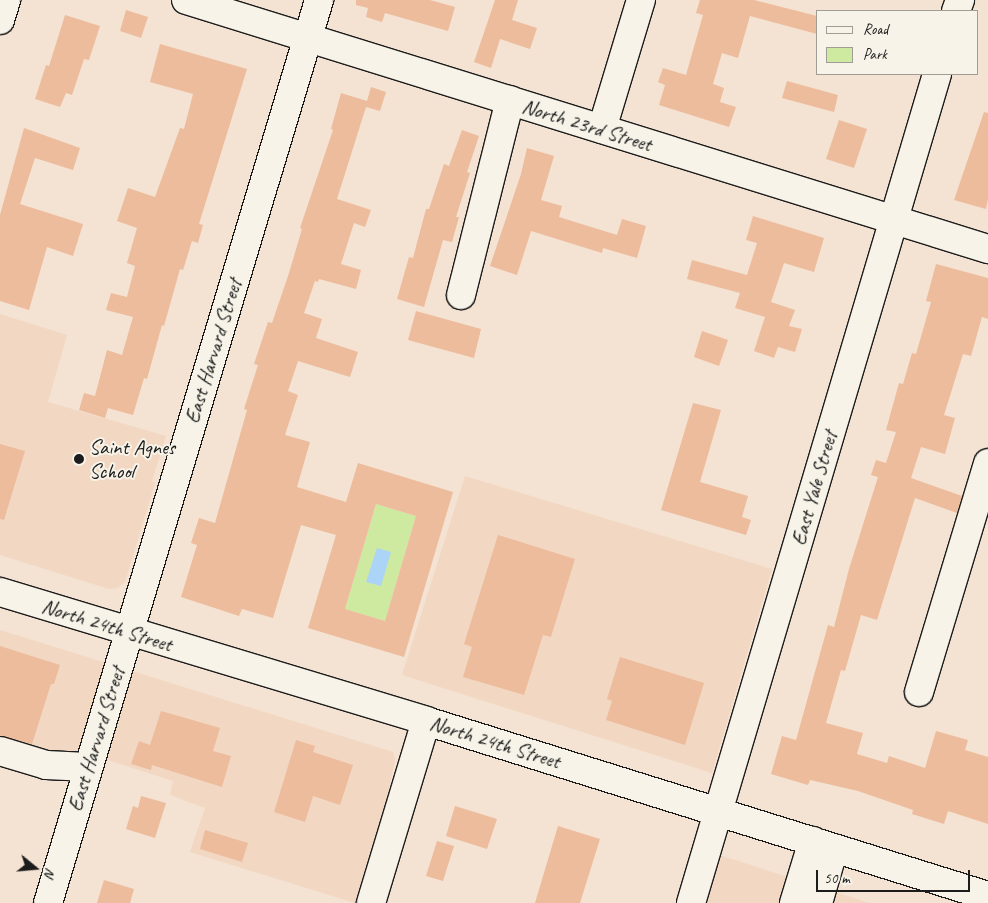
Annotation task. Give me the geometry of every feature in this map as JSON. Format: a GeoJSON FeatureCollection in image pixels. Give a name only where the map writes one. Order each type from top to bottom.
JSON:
{"type":"FeatureCollection","features":[{"type":"Feature","properties":{"kind":"street"},"geometry":{"type":"LineString","coordinates":[[0,20],[6,0]]}},
{"type":"Feature","properties":{"kind":"street","name":"North 23rd Street"},"geometry":{"type":"LineString","coordinates":[[186,0],[988,249]]}},
{"type":"Feature","properties":{"kind":"street","name":"East Harvard Street"},"geometry":{"type":"LineString","coordinates":[[48,903],[319,0]]}},
{"type":"Feature","properties":{"kind":"street"},"geometry":{"type":"LineString","coordinates":[[602,129],[641,0]]}},
{"type":"Feature","properties":{"kind":"street","name":"East Yale Street"},"geometry":{"type":"LineString","coordinates":[[691,903],[937,75]]}},
{"type":"Feature","properties":{"kind":"street"},"geometry":{"type":"LineString","coordinates":[[461,295],[510,100]]}},
{"type":"Feature","properties":{"kind":"street"},"geometry":{"type":"LineString","coordinates":[[919,692],[988,463]]}},
{"type":"Feature","properties":{"kind":"street","name":"North 24th Street"},"geometry":{"type":"LineString","coordinates":[[0,592],[426,720],[988,896]]}},
{"type":"Feature","properties":{"kind":"street"},"geometry":{"type":"LineString","coordinates":[[371,903],[426,720]]}},
{"type":"Feature","properties":{"kind":"street"},"geometry":{"type":"LineString","coordinates":[[0,750],[46,765],[88,768]]}},
{"type":"Feature","properties":{"kind":"street"},"geometry":{"type":"LineString","coordinates":[[794,903],[824,844]]}},
{"type":"Feature","properties":{"kind":"street"},"geometry":{"type":"LineString","coordinates":[[818,903],[824,844]]}},
{"type":"Feature","properties":{"kind":"shaded area","name":"Saint Agnes School"},"geometry":{"type":"Polygon","coordinates":[[[0,314],[67,335],[48,402],[166,436],[152,481],[155,483],[125,582],[117,588],[109,589],[0,555],[0,314]]]}},
{"type":"Feature","properties":{"kind":"shaded area"},"geometry":{"type":"Polygon","coordinates":[[[465,476],[772,569],[712,773],[402,675],[465,476]]]}},
{"type":"Feature","properties":{"kind":"shaded area"},"geometry":{"type":"Polygon","coordinates":[[[0,630],[393,752],[395,760],[387,797],[355,903],[190,852],[205,808],[170,795],[173,781],[77,750],[67,782],[0,760],[0,630]]]}},
{"type":"Feature","properties":{"kind":"shaded area"},"geometry":{"type":"Polygon","coordinates":[[[713,853],[869,903],[698,903],[713,853]]]}},
{"type":"Feature","properties":{"kind":"green space"},"geometry":{"type":"Polygon","coordinates":[[[376,504],[416,516],[385,621],[345,609],[376,504]]]}},
{"type":"Feature","properties":{"kind":"water"},"geometry":{"type":"Polygon","coordinates":[[[377,548],[391,552],[381,586],[366,582],[377,548]]]}},
{"type":"Feature","properties":{"kind":"building"},"geometry":{"type":"Polygon","coordinates":[[[356,0],[430,0],[455,7],[448,31],[385,13],[382,22],[366,17],[368,8],[356,5],[356,0]]]}},
{"type":"Feature","properties":{"kind":"building"},"geometry":{"type":"Polygon","coordinates":[[[495,0],[518,0],[512,20],[537,28],[530,49],[500,39],[491,68],[474,62],[495,0]]]}},
{"type":"Feature","properties":{"kind":"building"},"geometry":{"type":"Polygon","coordinates":[[[700,0],[754,0],[816,16],[816,34],[750,16],[738,58],[722,53],[713,84],[724,88],[720,102],[736,107],[729,127],[659,105],[665,85],[658,82],[663,68],[686,75],[703,15],[696,13],[700,0]]]}},
{"type":"Feature","properties":{"kind":"building"},"geometry":{"type":"Polygon","coordinates":[[[126,10],[148,17],[141,38],[120,31],[126,10]]]}},
{"type":"Feature","properties":{"kind":"building"},"geometry":{"type":"Polygon","coordinates":[[[65,15],[100,26],[89,60],[84,59],[72,95],[66,93],[60,107],[35,99],[46,65],[49,66],[65,15]]]}},
{"type":"Feature","properties":{"kind":"building"},"geometry":{"type":"Polygon","coordinates":[[[160,44],[247,69],[199,224],[203,225],[198,243],[192,241],[183,270],[180,269],[147,379],[144,378],[133,415],[108,408],[105,418],[79,410],[84,393],[95,396],[107,350],[122,355],[133,317],[106,310],[111,293],[127,297],[135,266],[127,263],[137,228],[117,221],[128,188],[155,197],[180,128],[184,129],[193,94],[150,82],[160,44]]]}},
{"type":"Feature","properties":{"kind":"building"},"geometry":{"type":"Polygon","coordinates":[[[787,81],[838,95],[834,112],[782,98],[787,81]]]}},
{"type":"Feature","properties":{"kind":"building"},"geometry":{"type":"Polygon","coordinates":[[[371,87],[386,92],[380,111],[366,107],[337,199],[371,210],[365,227],[354,223],[341,264],[361,270],[356,289],[319,279],[318,282],[315,281],[304,313],[322,319],[316,338],[358,352],[350,377],[298,361],[288,391],[298,395],[285,435],[310,442],[297,487],[346,502],[358,463],[453,492],[404,657],[308,628],[336,535],[301,525],[273,618],[242,609],[239,616],[181,597],[197,545],[191,543],[199,518],[215,523],[247,410],[244,409],[258,365],[254,364],[268,322],[272,323],[289,273],[302,229],[300,228],[333,130],[331,129],[341,93],[367,101],[371,87]],[[376,504],[345,609],[385,621],[416,516],[376,504]]]}},
{"type":"Feature","properties":{"kind":"building"},"geometry":{"type":"Polygon","coordinates":[[[984,112],[988,113],[988,199],[986,209],[954,200],[984,112]]]}},
{"type":"Feature","properties":{"kind":"building"},"geometry":{"type":"Polygon","coordinates":[[[839,120],[867,129],[854,168],[826,159],[839,120]]]}},
{"type":"Feature","properties":{"kind":"building"},"geometry":{"type":"Polygon","coordinates":[[[24,128],[80,148],[73,170],[35,158],[20,204],[83,224],[73,256],[47,247],[29,310],[0,301],[0,215],[24,128]]]}},
{"type":"Feature","properties":{"kind":"building"},"geometry":{"type":"Polygon","coordinates":[[[462,130],[479,136],[467,172],[470,173],[456,217],[459,217],[452,242],[443,240],[424,307],[397,299],[409,257],[413,258],[426,209],[429,209],[444,164],[449,166],[462,130]]]}},
{"type":"Feature","properties":{"kind":"building"},"geometry":{"type":"Polygon","coordinates":[[[527,148],[554,156],[541,200],[562,206],[559,217],[617,235],[622,219],[646,226],[637,258],[603,248],[602,253],[531,231],[517,275],[490,266],[521,174],[527,148]]]}},
{"type":"Feature","properties":{"kind":"building"},"geometry":{"type":"Polygon","coordinates":[[[753,216],[824,238],[814,272],[784,263],[771,302],[795,310],[789,326],[802,329],[795,352],[778,347],[774,358],[754,351],[765,317],[735,308],[740,293],[687,279],[692,260],[747,275],[757,243],[746,240],[753,216]]]}},
{"type":"Feature","properties":{"kind":"building"},"geometry":{"type":"Polygon","coordinates":[[[936,264],[988,278],[988,319],[982,317],[971,356],[963,354],[944,415],[955,418],[945,454],[921,447],[911,478],[962,496],[957,513],[915,498],[877,620],[861,615],[845,671],[841,670],[826,723],[863,733],[857,754],[887,763],[889,756],[925,768],[936,731],[968,740],[965,750],[988,757],[988,824],[948,811],[944,824],[912,814],[913,810],[858,791],[810,780],[808,785],[771,774],[782,736],[796,740],[828,625],[834,627],[849,569],[878,477],[871,475],[876,460],[886,463],[896,432],[886,430],[899,383],[903,384],[912,353],[916,354],[931,302],[926,301],[936,264]]]}},
{"type":"Feature","properties":{"kind":"building"},"geometry":{"type":"Polygon","coordinates":[[[416,311],[481,329],[474,358],[408,340],[416,311]]]}},
{"type":"Feature","properties":{"kind":"building"},"geometry":{"type":"Polygon","coordinates":[[[702,331],[728,340],[719,366],[694,357],[702,331]]]}},
{"type":"Feature","properties":{"kind":"building"},"geometry":{"type":"Polygon","coordinates":[[[693,403],[721,410],[700,482],[748,496],[742,517],[751,520],[746,535],[661,510],[693,403]]]}},
{"type":"Feature","properties":{"kind":"building"},"geometry":{"type":"Polygon","coordinates":[[[0,444],[25,451],[4,520],[0,519],[0,444]]]}},
{"type":"Feature","properties":{"kind":"building"},"geometry":{"type":"Polygon","coordinates":[[[498,535],[575,559],[551,637],[543,635],[524,695],[463,677],[472,647],[464,644],[498,535]]]}},
{"type":"Feature","properties":{"kind":"building"},"geometry":{"type":"Polygon","coordinates":[[[0,646],[60,665],[54,684],[51,684],[32,744],[0,736],[0,646]]]}},
{"type":"Feature","properties":{"kind":"building"},"geometry":{"type":"Polygon","coordinates":[[[620,657],[704,683],[685,745],[606,720],[612,701],[607,699],[620,657]]]}},
{"type":"Feature","properties":{"kind":"building"},"geometry":{"type":"Polygon","coordinates":[[[161,711],[220,728],[213,751],[231,756],[222,787],[152,765],[151,770],[131,764],[139,741],[150,745],[161,711]]]}},
{"type":"Feature","properties":{"kind":"building"},"geometry":{"type":"Polygon","coordinates":[[[296,740],[315,746],[313,752],[353,765],[340,805],[313,796],[305,822],[274,812],[296,740]]]}},
{"type":"Feature","properties":{"kind":"building"},"geometry":{"type":"Polygon","coordinates":[[[141,796],[166,803],[155,838],[126,829],[133,806],[138,808],[141,796]]]}},
{"type":"Feature","properties":{"kind":"building"},"geometry":{"type":"Polygon","coordinates":[[[455,806],[497,819],[487,849],[446,836],[455,806]]]}},
{"type":"Feature","properties":{"kind":"building"},"geometry":{"type":"Polygon","coordinates":[[[558,826],[600,839],[580,903],[535,903],[558,826]]]}},
{"type":"Feature","properties":{"kind":"building"},"geometry":{"type":"Polygon","coordinates":[[[205,830],[248,843],[242,862],[200,849],[205,830]]]}},
{"type":"Feature","properties":{"kind":"building"},"geometry":{"type":"Polygon","coordinates":[[[437,841],[454,846],[443,881],[426,876],[437,841]]]}},
{"type":"Feature","properties":{"kind":"building"},"geometry":{"type":"Polygon","coordinates":[[[104,880],[134,889],[130,903],[97,903],[104,880]]]}},
{"type":"Feature","properties":{"kind":"place","name":"Saint Agnes School"},"geometry":{"type":"Point","coordinates":[79,459]}}]}
